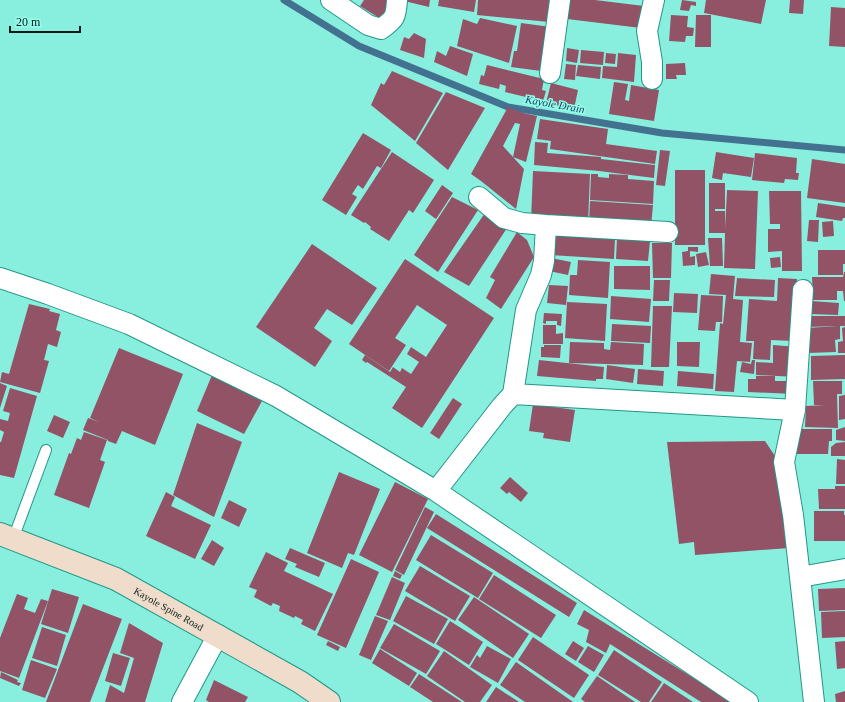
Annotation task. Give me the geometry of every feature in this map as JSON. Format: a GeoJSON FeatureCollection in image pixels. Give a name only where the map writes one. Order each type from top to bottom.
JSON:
{"type":"FeatureCollection","features":[{"type":"Feature","properties":{"kind":"main road","name":"Kayole Spine Road"},"geometry":{"type":"LineString","coordinates":[[7,536],[116,579],[300,682],[329,702]]}},
{"type":"Feature","properties":{"kind":"street"},"geometry":{"type":"LineString","coordinates":[[332,0],[368,25],[381,29],[392,21],[396,14],[397,0]]}},
{"type":"Feature","properties":{"kind":"street"},"geometry":{"type":"LineString","coordinates":[[550,73],[560,0]]}},
{"type":"Feature","properties":{"kind":"street"},"geometry":{"type":"LineString","coordinates":[[652,79],[652,62],[647,31],[654,0]]}},
{"type":"Feature","properties":{"kind":"street"},"geometry":{"type":"LineString","coordinates":[[479,197],[504,218],[522,223],[668,232]]}},
{"type":"Feature","properties":{"kind":"street"},"geometry":{"type":"LineString","coordinates":[[436,491],[513,394],[526,310],[541,274],[544,261],[546,225]]}},
{"type":"Feature","properties":{"kind":"street"},"geometry":{"type":"LineString","coordinates":[[0,278],[129,324],[269,392],[436,491],[748,702]]}},
{"type":"Feature","properties":{"kind":"street"},"geometry":{"type":"LineString","coordinates":[[803,290],[795,410],[784,462],[793,515],[814,702]]}},
{"type":"Feature","properties":{"kind":"street"},"geometry":{"type":"LineString","coordinates":[[513,394],[795,410]]}},
{"type":"Feature","properties":{"kind":"street"},"geometry":{"type":"LineString","coordinates":[[800,577],[845,569]]}},
{"type":"Feature","properties":{"kind":"street"},"geometry":{"type":"LineString","coordinates":[[182,702],[218,636]]}},
{"type":"Feature","properties":{"kind":"lane"},"geometry":{"type":"LineString","coordinates":[[7,536],[46,450]]}},
{"type":"Feature","properties":{"kind":"building"},"geometry":{"type":"Polygon","coordinates":[[[364,0],[393,0],[381,19],[360,6],[364,0]]]}},
{"type":"Feature","properties":{"kind":"building"},"geometry":{"type":"Polygon","coordinates":[[[400,0],[430,0],[429,7],[400,0]]]}},
{"type":"Feature","properties":{"kind":"building"},"geometry":{"type":"Polygon","coordinates":[[[439,0],[476,0],[474,12],[438,6],[439,0]]]}},
{"type":"Feature","properties":{"kind":"building"},"geometry":{"type":"Polygon","coordinates":[[[478,0],[550,0],[549,22],[477,15],[478,0]]]}},
{"type":"Feature","properties":{"kind":"building"},"geometry":{"type":"Polygon","coordinates":[[[569,0],[595,0],[644,6],[641,28],[567,19],[569,0]]]}},
{"type":"Feature","properties":{"kind":"building"},"geometry":{"type":"Polygon","coordinates":[[[682,0],[696,2],[696,6],[691,5],[689,11],[680,10],[682,0]]]}},
{"type":"Feature","properties":{"kind":"building"},"geometry":{"type":"Polygon","coordinates":[[[706,0],[766,0],[761,24],[704,13],[706,0]]]}},
{"type":"Feature","properties":{"kind":"building"},"geometry":{"type":"Polygon","coordinates":[[[790,0],[804,0],[803,14],[789,13],[790,0]]]}},
{"type":"Feature","properties":{"kind":"building"},"geometry":{"type":"Polygon","coordinates":[[[831,7],[845,8],[845,47],[829,46],[831,7]]]}},
{"type":"Feature","properties":{"kind":"building"},"geometry":{"type":"Polygon","coordinates":[[[671,15],[688,16],[687,27],[694,28],[693,36],[686,36],[685,42],[669,41],[671,15]]]}},
{"type":"Feature","properties":{"kind":"building"},"geometry":{"type":"Polygon","coordinates":[[[696,15],[711,15],[711,47],[695,47],[696,15]]]}},
{"type":"Feature","properties":{"kind":"building"},"geometry":{"type":"Polygon","coordinates":[[[480,18],[517,26],[509,63],[457,46],[463,19],[477,24],[480,18]]]}},
{"type":"Feature","properties":{"kind":"building"},"geometry":{"type":"Polygon","coordinates":[[[521,23],[551,27],[541,71],[511,67],[514,51],[517,51],[521,23]]]}},
{"type":"Feature","properties":{"kind":"building"},"geometry":{"type":"Polygon","coordinates":[[[414,33],[426,39],[424,58],[400,50],[404,37],[409,39],[414,33]]]}},
{"type":"Feature","properties":{"kind":"building"},"geometry":{"type":"Polygon","coordinates":[[[450,46],[473,54],[467,76],[434,62],[437,51],[446,56],[450,46]]]}},
{"type":"Feature","properties":{"kind":"building"},"geometry":{"type":"Polygon","coordinates":[[[567,48],[579,50],[577,63],[566,61],[567,48]]]}},
{"type":"Feature","properties":{"kind":"building"},"geometry":{"type":"Polygon","coordinates":[[[581,50],[604,52],[603,65],[580,63],[581,50]]]}},
{"type":"Feature","properties":{"kind":"building"},"geometry":{"type":"Polygon","coordinates":[[[606,53],[616,54],[615,64],[605,63],[606,53]]]}},
{"type":"Feature","properties":{"kind":"building"},"geometry":{"type":"Polygon","coordinates":[[[618,53],[636,55],[634,82],[602,78],[603,66],[617,67],[618,53]]]}},
{"type":"Feature","properties":{"kind":"building"},"geometry":{"type":"Polygon","coordinates":[[[685,63],[686,75],[676,75],[677,79],[666,79],[666,64],[685,63]]]}},
{"type":"Feature","properties":{"kind":"building"},"geometry":{"type":"Polygon","coordinates":[[[566,64],[576,65],[575,80],[564,79],[566,64]]]}},
{"type":"Feature","properties":{"kind":"building"},"geometry":{"type":"Polygon","coordinates":[[[487,65],[544,79],[542,90],[546,91],[543,101],[505,92],[506,86],[500,84],[499,89],[479,84],[481,75],[484,76],[487,65]]]}},
{"type":"Feature","properties":{"kind":"building"},"geometry":{"type":"Polygon","coordinates":[[[578,65],[601,67],[600,79],[576,76],[578,65]]]}},
{"type":"Feature","properties":{"kind":"building"},"geometry":{"type":"Polygon","coordinates":[[[392,71],[443,93],[415,141],[371,105],[381,83],[384,85],[392,71]]]}},
{"type":"Feature","properties":{"kind":"building"},"geometry":{"type":"Polygon","coordinates":[[[614,82],[628,84],[625,100],[629,101],[631,85],[659,90],[654,121],[609,114],[614,82]]]}},
{"type":"Feature","properties":{"kind":"building"},"geometry":{"type":"Polygon","coordinates":[[[551,83],[578,90],[574,109],[546,103],[551,83]]]}},
{"type":"Feature","properties":{"kind":"building"},"geometry":{"type":"Polygon","coordinates":[[[446,92],[485,108],[448,170],[416,143],[446,92]]]}},
{"type":"Feature","properties":{"kind":"building"},"geometry":{"type":"Polygon","coordinates":[[[508,107],[523,113],[537,116],[526,162],[513,157],[524,169],[516,209],[471,174],[508,107]],[[515,123],[503,146],[513,157],[520,124],[515,123]]]}},
{"type":"Feature","properties":{"kind":"building"},"geometry":{"type":"Polygon","coordinates":[[[540,119],[608,129],[606,144],[657,151],[655,164],[550,149],[551,141],[537,139],[540,119]]]}},
{"type":"Feature","properties":{"kind":"building"},"geometry":{"type":"Polygon","coordinates":[[[363,133],[391,150],[381,168],[377,166],[363,189],[358,185],[352,194],[357,197],[346,215],[322,200],[363,133]]]}},
{"type":"Feature","properties":{"kind":"building"},"geometry":{"type":"Polygon","coordinates":[[[535,142],[548,143],[547,153],[601,157],[601,159],[655,165],[654,178],[534,165],[535,142]]]}},
{"type":"Feature","properties":{"kind":"building"},"geometry":{"type":"Polygon","coordinates":[[[660,150],[670,151],[665,186],[656,185],[660,150]]]}},
{"type":"Feature","properties":{"kind":"building"},"geometry":{"type":"Polygon","coordinates":[[[392,152],[434,180],[413,213],[409,210],[389,241],[370,229],[371,227],[365,222],[364,223],[351,215],[392,152]]]}},
{"type":"Feature","properties":{"kind":"building"},"geometry":{"type":"Polygon","coordinates":[[[716,152],[754,158],[751,177],[723,173],[722,180],[712,178],[716,152]]]}},
{"type":"Feature","properties":{"kind":"building"},"geometry":{"type":"Polygon","coordinates":[[[755,153],[797,158],[796,173],[799,173],[798,180],[785,179],[784,183],[752,180],[755,153]]]}},
{"type":"Feature","properties":{"kind":"building"},"geometry":{"type":"Polygon","coordinates":[[[812,159],[845,164],[845,203],[807,198],[812,159]]]}},
{"type":"Feature","properties":{"kind":"building"},"geometry":{"type":"Polygon","coordinates":[[[675,170],[705,170],[705,245],[675,245],[675,170]]]}},
{"type":"Feature","properties":{"kind":"building"},"geometry":{"type":"Polygon","coordinates":[[[533,171],[590,174],[588,224],[531,221],[533,171]]]}},
{"type":"Feature","properties":{"kind":"building"},"geometry":{"type":"Polygon","coordinates":[[[591,174],[598,174],[598,177],[609,178],[609,174],[628,175],[628,179],[654,181],[653,204],[590,200],[591,174]]]}},
{"type":"Feature","properties":{"kind":"building"},"geometry":{"type":"Polygon","coordinates":[[[709,183],[725,183],[725,209],[715,209],[715,211],[725,211],[725,229],[727,190],[758,191],[755,269],[724,268],[725,233],[709,233],[709,183]]]}},
{"type":"Feature","properties":{"kind":"building"},"geometry":{"type":"Polygon","coordinates":[[[442,185],[453,193],[436,219],[425,211],[442,185]]]}},
{"type":"Feature","properties":{"kind":"building"},"geometry":{"type":"Polygon","coordinates":[[[769,191],[801,191],[802,271],[782,271],[782,251],[768,252],[768,229],[780,229],[780,224],[770,224],[769,191]]]}},
{"type":"Feature","properties":{"kind":"building"},"geometry":{"type":"Polygon","coordinates":[[[452,197],[478,210],[438,272],[414,255],[452,197]]]}},
{"type":"Feature","properties":{"kind":"building"},"geometry":{"type":"Polygon","coordinates":[[[590,201],[653,205],[651,227],[589,224],[590,201]]]}},
{"type":"Feature","properties":{"kind":"building"},"geometry":{"type":"Polygon","coordinates":[[[818,203],[845,207],[845,218],[843,218],[842,221],[816,217],[818,203]]]}},
{"type":"Feature","properties":{"kind":"building"},"geometry":{"type":"Polygon","coordinates":[[[485,213],[507,228],[469,286],[444,272],[485,213]]]}},
{"type":"Feature","properties":{"kind":"building"},"geometry":{"type":"Polygon","coordinates":[[[809,220],[819,220],[818,242],[807,241],[809,220]]]}},
{"type":"Feature","properties":{"kind":"building"},"geometry":{"type":"Polygon","coordinates":[[[833,221],[834,236],[823,237],[822,222],[833,221]]]}},
{"type":"Feature","properties":{"kind":"building"},"geometry":{"type":"Polygon","coordinates":[[[551,227],[615,239],[614,259],[550,255],[551,227]]]}},
{"type":"Feature","properties":{"kind":"building"},"geometry":{"type":"Polygon","coordinates":[[[517,232],[527,240],[534,257],[501,309],[486,298],[495,280],[490,277],[517,232]]]}},
{"type":"Feature","properties":{"kind":"building"},"geometry":{"type":"Polygon","coordinates":[[[617,238],[650,241],[648,261],[616,259],[617,238]]]}},
{"type":"Feature","properties":{"kind":"building"},"geometry":{"type":"Polygon","coordinates":[[[708,238],[722,238],[723,266],[710,266],[708,238]]]}},
{"type":"Feature","properties":{"kind":"building"},"geometry":{"type":"Polygon","coordinates":[[[652,243],[672,243],[671,278],[653,278],[652,243]]]}},
{"type":"Feature","properties":{"kind":"building"},"geometry":{"type":"Polygon","coordinates":[[[312,244],[377,288],[352,325],[327,309],[314,328],[332,341],[315,367],[256,327],[312,244]]]}},
{"type":"Feature","properties":{"kind":"building"},"geometry":{"type":"Polygon","coordinates":[[[688,247],[698,247],[698,252],[690,251],[690,257],[695,256],[695,265],[683,266],[682,252],[688,251],[688,247]]]}},
{"type":"Feature","properties":{"kind":"building"},"geometry":{"type":"Polygon","coordinates":[[[818,250],[845,250],[843,275],[818,275],[818,250]]]}},
{"type":"Feature","properties":{"kind":"building"},"geometry":{"type":"Polygon","coordinates":[[[706,252],[709,265],[698,267],[696,254],[706,252]]]}},
{"type":"Feature","properties":{"kind":"building"},"geometry":{"type":"Polygon","coordinates":[[[780,257],[781,267],[771,268],[770,258],[780,257]]]}},
{"type":"Feature","properties":{"kind":"building"},"geometry":{"type":"Polygon","coordinates":[[[551,258],[571,262],[568,275],[549,271],[551,258]]]}},
{"type":"Feature","properties":{"kind":"building"},"geometry":{"type":"Polygon","coordinates":[[[405,259],[494,318],[422,428],[392,408],[406,387],[362,360],[365,355],[390,372],[393,367],[400,372],[402,368],[411,374],[419,362],[407,354],[411,347],[426,357],[447,325],[417,305],[395,338],[406,345],[389,371],[349,344],[405,259]]]}},
{"type":"Feature","properties":{"kind":"building"},"geometry":{"type":"Polygon","coordinates":[[[578,260],[610,262],[608,298],[569,295],[570,275],[577,275],[578,260]]]}},
{"type":"Feature","properties":{"kind":"building"},"geometry":{"type":"Polygon","coordinates":[[[614,266],[650,266],[650,290],[614,289],[614,266]]]}},
{"type":"Feature","properties":{"kind":"building"},"geometry":{"type":"Polygon","coordinates":[[[844,272],[845,301],[843,291],[837,291],[837,300],[813,300],[812,277],[843,277],[844,272]]]}},
{"type":"Feature","properties":{"kind":"building"},"geometry":{"type":"Polygon","coordinates":[[[711,274],[735,276],[733,299],[743,300],[740,342],[752,343],[750,362],[737,361],[734,392],[715,391],[720,323],[723,324],[726,295],[709,294],[711,274]]]}},
{"type":"Feature","properties":{"kind":"building"},"geometry":{"type":"Polygon","coordinates":[[[737,278],[775,280],[774,297],[735,296],[737,278]]]}},
{"type":"Feature","properties":{"kind":"building"},"geometry":{"type":"Polygon","coordinates":[[[778,278],[797,279],[793,341],[771,340],[770,360],[753,359],[754,341],[746,341],[749,299],[777,301],[778,278]]]}},
{"type":"Feature","properties":{"kind":"building"},"geometry":{"type":"Polygon","coordinates":[[[654,280],[670,280],[669,301],[653,301],[654,280]]]}},
{"type":"Feature","properties":{"kind":"building"},"geometry":{"type":"Polygon","coordinates":[[[549,285],[568,286],[566,305],[547,303],[549,285]]]}},
{"type":"Feature","properties":{"kind":"building"},"geometry":{"type":"Polygon","coordinates":[[[674,293],[698,294],[697,313],[673,312],[674,293]]]}},
{"type":"Feature","properties":{"kind":"building"},"geometry":{"type":"Polygon","coordinates":[[[701,295],[723,296],[722,322],[716,322],[715,331],[698,330],[701,295]]]}},
{"type":"Feature","properties":{"kind":"building"},"geometry":{"type":"Polygon","coordinates":[[[611,296],[651,299],[649,322],[610,319],[611,296]]]}},
{"type":"Feature","properties":{"kind":"building"},"geometry":{"type":"Polygon","coordinates":[[[811,301],[839,303],[838,315],[808,314],[811,301]]]}},
{"type":"Feature","properties":{"kind":"building"},"geometry":{"type":"Polygon","coordinates":[[[567,302],[607,304],[605,341],[565,338],[567,302]]]}},
{"type":"Feature","properties":{"kind":"building"},"geometry":{"type":"Polygon","coordinates":[[[29,304],[50,309],[49,311],[60,314],[56,330],[61,332],[57,347],[48,344],[44,360],[49,361],[40,393],[0,382],[2,372],[9,374],[29,304]]]}},
{"type":"Feature","properties":{"kind":"building"},"geometry":{"type":"Polygon","coordinates":[[[653,306],[672,306],[669,367],[651,367],[653,306]]]}},
{"type":"Feature","properties":{"kind":"building"},"geometry":{"type":"Polygon","coordinates":[[[544,313],[562,314],[561,326],[557,325],[557,321],[546,321],[546,324],[543,323],[544,313]]]}},
{"type":"Feature","properties":{"kind":"building"},"geometry":{"type":"Polygon","coordinates":[[[806,316],[845,316],[845,326],[840,326],[840,339],[835,340],[836,352],[808,353],[807,328],[837,326],[806,327],[806,316]]]}},
{"type":"Feature","properties":{"kind":"building"},"geometry":{"type":"Polygon","coordinates":[[[612,324],[651,326],[650,343],[611,341],[612,324]]]}},
{"type":"Feature","properties":{"kind":"building"},"geometry":{"type":"Polygon","coordinates":[[[543,325],[556,325],[556,334],[563,333],[563,344],[543,344],[543,325]]]}},
{"type":"Feature","properties":{"kind":"building"},"geometry":{"type":"Polygon","coordinates":[[[845,327],[845,353],[838,353],[838,342],[843,341],[842,328],[845,327]]]}},
{"type":"Feature","properties":{"kind":"building"},"geometry":{"type":"Polygon","coordinates":[[[570,342],[604,343],[604,349],[610,350],[611,342],[644,344],[643,365],[569,363],[570,342]]]}},
{"type":"Feature","properties":{"kind":"building"},"geometry":{"type":"Polygon","coordinates":[[[677,342],[700,342],[699,367],[677,366],[677,342]]]}},
{"type":"Feature","properties":{"kind":"building"},"geometry":{"type":"Polygon","coordinates":[[[544,345],[561,345],[560,358],[541,357],[541,347],[544,347],[544,345]]]}},
{"type":"Feature","properties":{"kind":"building"},"geometry":{"type":"Polygon","coordinates":[[[773,345],[798,347],[797,377],[756,375],[756,362],[773,363],[773,345]]]}},
{"type":"Feature","properties":{"kind":"building"},"geometry":{"type":"Polygon","coordinates":[[[119,348],[183,374],[155,445],[122,431],[116,444],[83,430],[88,418],[99,422],[90,418],[119,348]]]}},
{"type":"Feature","properties":{"kind":"building"},"geometry":{"type":"Polygon","coordinates":[[[845,355],[845,379],[811,380],[811,356],[845,355]]]}},
{"type":"Feature","properties":{"kind":"building"},"geometry":{"type":"Polygon","coordinates":[[[539,360],[604,367],[603,379],[596,379],[596,381],[537,376],[539,360]]]}},
{"type":"Feature","properties":{"kind":"building"},"geometry":{"type":"Polygon","coordinates":[[[752,360],[755,360],[754,374],[740,372],[742,362],[751,364],[752,360]]]}},
{"type":"Feature","properties":{"kind":"building"},"geometry":{"type":"Polygon","coordinates":[[[607,365],[635,369],[633,383],[606,379],[607,365]]]}},
{"type":"Feature","properties":{"kind":"building"},"geometry":{"type":"Polygon","coordinates":[[[638,369],[664,371],[663,386],[637,384],[638,369]]]}},
{"type":"Feature","properties":{"kind":"building"},"geometry":{"type":"Polygon","coordinates":[[[678,371],[714,374],[713,389],[677,386],[678,371]]]}},
{"type":"Feature","properties":{"kind":"building"},"geometry":{"type":"Polygon","coordinates":[[[212,375],[262,401],[244,434],[197,411],[212,375]]]}},
{"type":"Feature","properties":{"kind":"building"},"geometry":{"type":"Polygon","coordinates":[[[756,376],[775,376],[775,381],[793,381],[793,394],[748,392],[748,379],[756,379],[756,376]]]}},
{"type":"Feature","properties":{"kind":"building"},"geometry":{"type":"Polygon","coordinates":[[[813,381],[842,381],[842,394],[837,394],[838,428],[805,427],[806,406],[825,405],[814,405],[813,381]]]}},
{"type":"Feature","properties":{"kind":"building"},"geometry":{"type":"Polygon","coordinates":[[[0,383],[7,386],[0,408],[0,383]]]}},
{"type":"Feature","properties":{"kind":"building"},"geometry":{"type":"Polygon","coordinates":[[[10,388],[37,396],[14,478],[0,475],[0,442],[4,432],[0,430],[0,419],[8,421],[10,413],[3,411],[10,388]]]}},
{"type":"Feature","properties":{"kind":"building"},"geometry":{"type":"Polygon","coordinates":[[[845,395],[845,419],[839,420],[839,396],[845,395]]]}},
{"type":"Feature","properties":{"kind":"building"},"geometry":{"type":"Polygon","coordinates":[[[453,398],[462,404],[439,439],[430,433],[453,398]]]}},
{"type":"Feature","properties":{"kind":"building"},"geometry":{"type":"Polygon","coordinates":[[[533,404],[575,410],[570,442],[543,438],[544,433],[529,431],[533,404]]]}},
{"type":"Feature","properties":{"kind":"building"},"geometry":{"type":"Polygon","coordinates":[[[54,415],[70,422],[63,438],[47,431],[54,415]]]}},
{"type":"Feature","properties":{"kind":"building"},"geometry":{"type":"Polygon","coordinates":[[[197,423],[242,442],[214,517],[173,495],[197,423]]]}},
{"type":"Feature","properties":{"kind":"building"},"geometry":{"type":"Polygon","coordinates":[[[845,427],[845,441],[836,440],[836,430],[845,427]]]}},
{"type":"Feature","properties":{"kind":"building"},"geometry":{"type":"Polygon","coordinates":[[[794,429],[832,429],[832,441],[829,441],[828,454],[794,454],[794,429]]]}},
{"type":"Feature","properties":{"kind":"building"},"geometry":{"type":"Polygon","coordinates":[[[84,432],[107,440],[100,460],[105,462],[89,508],[54,495],[69,453],[71,454],[77,438],[81,440],[84,432]]]}},
{"type":"Feature","properties":{"kind":"building"},"geometry":{"type":"Polygon","coordinates":[[[765,441],[781,465],[789,548],[695,555],[694,542],[679,544],[667,442],[765,441]]]}},
{"type":"Feature","properties":{"kind":"building"},"geometry":{"type":"Polygon","coordinates":[[[845,442],[845,456],[831,456],[831,447],[836,443],[845,442]]]}},
{"type":"Feature","properties":{"kind":"building"},"geometry":{"type":"Polygon","coordinates":[[[837,459],[845,460],[845,484],[836,484],[837,459]]]}},
{"type":"Feature","properties":{"kind":"building"},"geometry":{"type":"Polygon","coordinates":[[[339,472],[380,489],[354,555],[348,553],[342,568],[307,553],[339,472]]]}},
{"type":"Feature","properties":{"kind":"building"},"geometry":{"type":"Polygon","coordinates":[[[510,477],[528,493],[521,502],[509,492],[507,494],[500,488],[510,477]]]}},
{"type":"Feature","properties":{"kind":"building"},"geometry":{"type":"Polygon","coordinates":[[[395,482],[428,499],[392,572],[359,555],[395,482]]]}},
{"type":"Feature","properties":{"kind":"building"},"geometry":{"type":"Polygon","coordinates":[[[835,486],[845,486],[845,509],[819,509],[818,489],[835,489],[835,486]]]}},
{"type":"Feature","properties":{"kind":"building"},"geometry":{"type":"Polygon","coordinates":[[[166,492],[175,497],[171,506],[211,525],[195,559],[146,536],[166,492]]]}},
{"type":"Feature","properties":{"kind":"building"},"geometry":{"type":"Polygon","coordinates":[[[229,500],[247,509],[239,527],[221,518],[229,500]]]}},
{"type":"Feature","properties":{"kind":"building"},"geometry":{"type":"Polygon","coordinates":[[[425,507],[434,512],[404,575],[395,570],[425,507]]]}},
{"type":"Feature","properties":{"kind":"building"},"geometry":{"type":"Polygon","coordinates":[[[814,511],[844,511],[845,541],[814,541],[814,511]]]}},
{"type":"Feature","properties":{"kind":"building"},"geometry":{"type":"Polygon","coordinates":[[[436,514],[577,603],[569,617],[427,528],[436,514]]]}},
{"type":"Feature","properties":{"kind":"building"},"geometry":{"type":"Polygon","coordinates":[[[431,535],[493,573],[478,598],[416,560],[431,535]]]}},
{"type":"Feature","properties":{"kind":"building"},"geometry":{"type":"Polygon","coordinates":[[[212,540],[224,548],[214,566],[201,559],[212,540]]]}},
{"type":"Feature","properties":{"kind":"building"},"geometry":{"type":"Polygon","coordinates":[[[290,548],[325,563],[319,577],[295,567],[297,564],[285,559],[290,548]]]}},
{"type":"Feature","properties":{"kind":"building"},"geometry":{"type":"Polygon","coordinates":[[[266,552],[288,563],[284,571],[333,594],[315,631],[301,624],[303,620],[295,616],[294,618],[279,611],[280,606],[273,603],[271,606],[254,597],[257,590],[249,587],[266,552]]]}},
{"type":"Feature","properties":{"kind":"building"},"geometry":{"type":"Polygon","coordinates":[[[351,559],[379,572],[346,648],[317,635],[351,559]]]}},
{"type":"Feature","properties":{"kind":"building"},"geometry":{"type":"Polygon","coordinates":[[[420,566],[470,596],[455,621],[405,591],[420,566]]]}},
{"type":"Feature","properties":{"kind":"building"},"geometry":{"type":"Polygon","coordinates":[[[395,571],[402,575],[400,579],[393,576],[395,571]]]}},
{"type":"Feature","properties":{"kind":"building"},"geometry":{"type":"Polygon","coordinates":[[[494,575],[556,615],[541,638],[479,599],[494,575]]]}},
{"type":"Feature","properties":{"kind":"building"},"geometry":{"type":"Polygon","coordinates":[[[392,577],[405,583],[390,620],[376,615],[392,577]]]}},
{"type":"Feature","properties":{"kind":"building"},"geometry":{"type":"Polygon","coordinates":[[[845,588],[845,610],[819,611],[818,589],[845,588]]]}},
{"type":"Feature","properties":{"kind":"building"},"geometry":{"type":"Polygon","coordinates":[[[52,589],[79,597],[68,633],[41,624],[52,589]]]}},
{"type":"Feature","properties":{"kind":"building"},"geometry":{"type":"Polygon","coordinates":[[[17,594],[28,598],[24,609],[35,613],[41,599],[48,601],[19,678],[0,671],[0,638],[17,594]]]}},
{"type":"Feature","properties":{"kind":"building"},"geometry":{"type":"Polygon","coordinates":[[[406,596],[448,619],[434,644],[393,621],[406,596]]]}},
{"type":"Feature","properties":{"kind":"building"},"geometry":{"type":"Polygon","coordinates":[[[474,597],[529,634],[513,658],[458,620],[474,597]]]}},
{"type":"Feature","properties":{"kind":"building"},"geometry":{"type":"Polygon","coordinates":[[[83,604],[122,619],[90,702],[46,702],[83,604]]]}},
{"type":"Feature","properties":{"kind":"building"},"geometry":{"type":"Polygon","coordinates":[[[584,610],[732,702],[701,702],[610,644],[606,653],[586,642],[589,630],[577,624],[584,610]]]}},
{"type":"Feature","properties":{"kind":"building"},"geometry":{"type":"Polygon","coordinates":[[[845,611],[845,637],[822,638],[821,612],[845,611]]]}},
{"type":"Feature","properties":{"kind":"building"},"geometry":{"type":"Polygon","coordinates":[[[375,616],[388,621],[371,660],[359,655],[375,616]]]}},
{"type":"Feature","properties":{"kind":"building"},"geometry":{"type":"Polygon","coordinates":[[[450,621],[483,642],[469,665],[436,644],[450,621]]]}},
{"type":"Feature","properties":{"kind":"building"},"geometry":{"type":"Polygon","coordinates":[[[129,623],[163,643],[145,702],[105,702],[110,685],[124,693],[134,658],[120,653],[129,623]]]}},
{"type":"Feature","properties":{"kind":"building"},"geometry":{"type":"Polygon","coordinates":[[[394,624],[440,651],[426,674],[380,648],[394,624]]]}},
{"type":"Feature","properties":{"kind":"building"},"geometry":{"type":"Polygon","coordinates":[[[42,627],[66,635],[57,666],[32,658],[42,627]]]}},
{"type":"Feature","properties":{"kind":"building"},"geometry":{"type":"Polygon","coordinates":[[[533,637],[589,675],[574,698],[518,660],[533,637]]]}},
{"type":"Feature","properties":{"kind":"building"},"geometry":{"type":"Polygon","coordinates":[[[328,641],[340,647],[338,651],[326,645],[328,641]]]}},
{"type":"Feature","properties":{"kind":"building"},"geometry":{"type":"Polygon","coordinates":[[[573,641],[584,648],[576,661],[565,654],[573,641]]]}},
{"type":"Feature","properties":{"kind":"building"},"geometry":{"type":"Polygon","coordinates":[[[845,641],[845,668],[837,669],[835,642],[845,641]]]}},
{"type":"Feature","properties":{"kind":"building"},"geometry":{"type":"Polygon","coordinates":[[[487,646],[511,659],[498,683],[470,667],[477,655],[480,658],[487,646]]]}},
{"type":"Feature","properties":{"kind":"building"},"geometry":{"type":"Polygon","coordinates":[[[588,646],[604,655],[594,672],[578,662],[588,646]]]}},
{"type":"Feature","properties":{"kind":"building"},"geometry":{"type":"Polygon","coordinates":[[[380,649],[417,673],[409,686],[372,663],[380,649]]]}},
{"type":"Feature","properties":{"kind":"building"},"geometry":{"type":"Polygon","coordinates":[[[614,650],[662,682],[649,702],[641,702],[598,675],[614,650]]]}},
{"type":"Feature","properties":{"kind":"building"},"geometry":{"type":"Polygon","coordinates":[[[444,651],[492,685],[480,702],[465,702],[427,676],[444,651]]]}},
{"type":"Feature","properties":{"kind":"building"},"geometry":{"type":"Polygon","coordinates":[[[113,653],[130,658],[121,686],[105,681],[113,653]]]}},
{"type":"Feature","properties":{"kind":"building"},"geometry":{"type":"Polygon","coordinates":[[[31,660],[57,669],[45,698],[22,690],[31,660]]]}},
{"type":"Feature","properties":{"kind":"building"},"geometry":{"type":"Polygon","coordinates":[[[516,662],[573,702],[525,702],[500,685],[516,662]]]}},
{"type":"Feature","properties":{"kind":"building"},"geometry":{"type":"Polygon","coordinates":[[[1,672],[21,683],[19,686],[0,678],[1,672]]]}},
{"type":"Feature","properties":{"kind":"building"},"geometry":{"type":"Polygon","coordinates":[[[419,674],[462,702],[433,702],[410,687],[419,674]]]}},
{"type":"Feature","properties":{"kind":"building"},"geometry":{"type":"Polygon","coordinates":[[[597,676],[635,702],[585,702],[581,699],[597,676]]]}},
{"type":"Feature","properties":{"kind":"building"},"geometry":{"type":"Polygon","coordinates":[[[214,680],[248,697],[245,702],[209,702],[206,700],[214,680]]]}},
{"type":"Feature","properties":{"kind":"building"},"geometry":{"type":"Polygon","coordinates":[[[664,683],[693,702],[651,702],[664,683]]]}},
{"type":"Feature","properties":{"kind":"building"},"geometry":{"type":"Polygon","coordinates":[[[496,687],[519,702],[486,702],[496,687]]]}},
{"type":"Feature","properties":{"kind":"building"},"geometry":{"type":"Polygon","coordinates":[[[845,691],[845,702],[836,702],[835,694],[845,691]]]}},
{"type":"Feature","properties":{"kind":"waterway","name":"Kayole Drain"},"geometry":{"type":"LineString","coordinates":[[284,0],[359,46],[508,107],[662,133],[845,150]]}}]}
